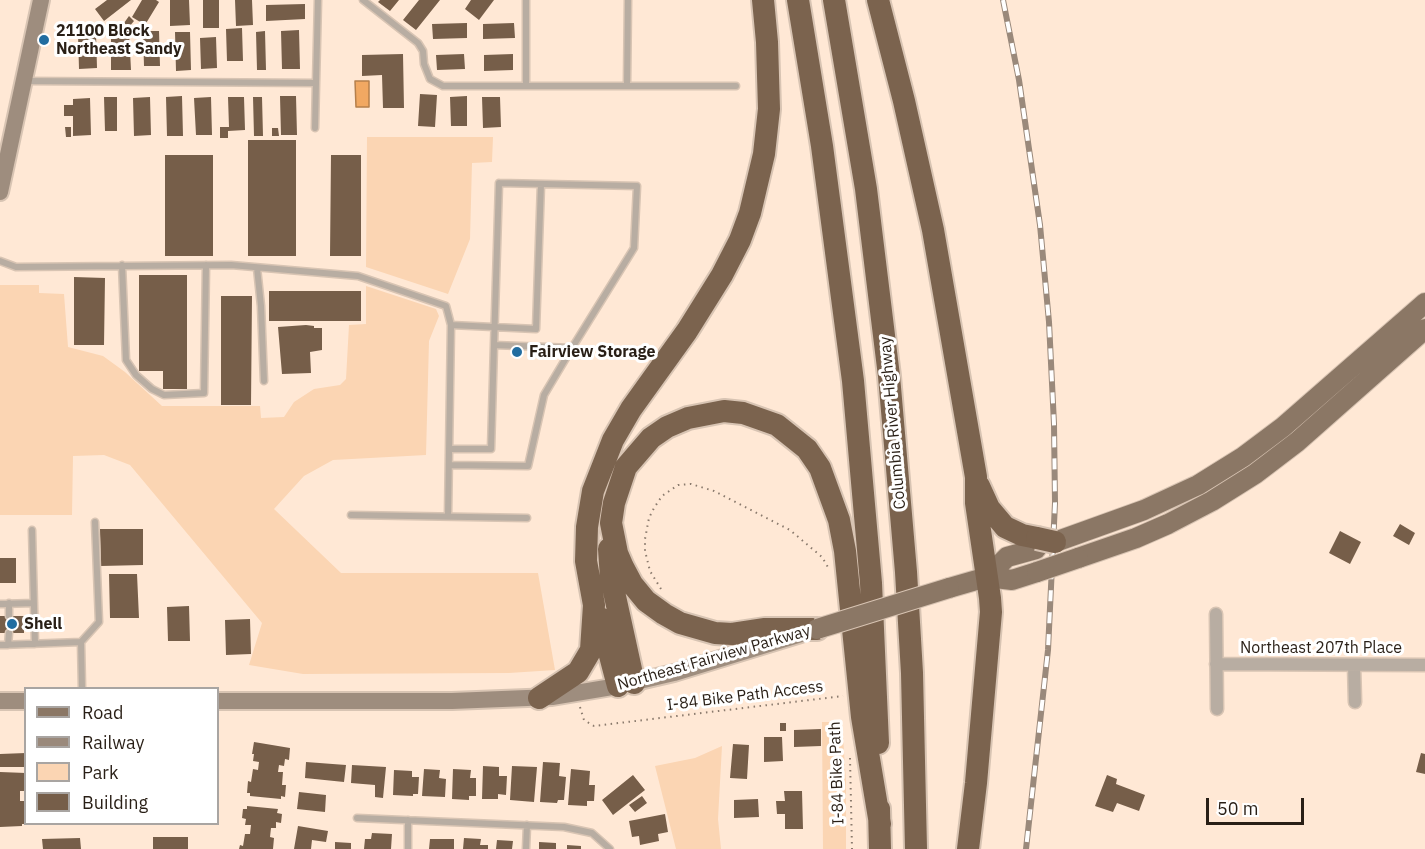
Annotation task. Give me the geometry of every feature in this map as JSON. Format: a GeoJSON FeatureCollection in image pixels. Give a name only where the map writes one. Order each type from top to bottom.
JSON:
{"type":"FeatureCollection","features":[{"type":"Feature","properties":{"kind":"highway"},"geometry":{"type":"LineString","coordinates":[[626,685],[594,605],[588,578],[586,538],[589,511],[600,470],[613,440],[631,409],[687,330],[722,275],[740,240],[757,192],[769,109],[763,0]]}},
{"type":"Feature","properties":{"kind":"highway"},"geometry":{"type":"LineString","coordinates":[[798,0],[822,146],[853,381],[871,583],[880,849]]}},
{"type":"Feature","properties":{"kind":"highway","name":"Columbia River Highway"},"geometry":{"type":"LineString","coordinates":[[834,0],[866,189],[889,376],[906,572],[912,673],[916,849]]}},
{"type":"Feature","properties":{"kind":"highway"},"geometry":{"type":"LineString","coordinates":[[878,0],[933,230],[976,477],[976,503],[991,612],[968,849]]}},
{"type":"Feature","properties":{"kind":"highway"},"geometry":{"type":"LineString","coordinates":[[626,685],[608,558],[614,503],[626,467],[651,438],[667,427],[687,418],[724,411],[762,418],[777,424],[807,449],[820,468],[839,520],[845,551],[862,717],[880,824]]}},
{"type":"Feature","properties":{"kind":"highway"},"geometry":{"type":"LineString","coordinates":[[976,477],[983,496],[999,520],[1011,530],[1043,543]]}},
{"type":"Feature","properties":{"kind":"highway"},"geometry":{"type":"LineString","coordinates":[[611,523],[617,553],[632,584],[646,601],[681,623],[715,633],[732,634],[765,629],[817,629]]}},
{"type":"Feature","properties":{"kind":"highway"},"geometry":{"type":"LineString","coordinates":[[539,698],[570,678],[586,661],[593,638],[594,605]]}},
{"type":"Feature","properties":{"kind":"main road"},"geometry":{"type":"LineString","coordinates":[[0,192],[41,0]]}},
{"type":"Feature","properties":{"kind":"main road","name":"Northeast Fairview Parkway"},"geometry":{"type":"LineString","coordinates":[[987,577],[1007,557],[1043,543],[1077,535],[1144,510],[1198,485],[1243,457],[1283,427],[1425,303]]}},
{"type":"Feature","properties":{"kind":"main road","name":"Northeast Fairview Parkway"},"geometry":{"type":"LineString","coordinates":[[219,701],[441,701],[539,698],[576,694],[674,673],[987,577],[1012,580],[1136,538],[1212,501],[1255,474],[1298,442],[1425,329]]}},
{"type":"Feature","properties":{"kind":"main road"},"geometry":{"type":"LineString","coordinates":[[0,701],[24,701]]}},
{"type":"Feature","properties":{"kind":"street"},"geometry":{"type":"LineString","coordinates":[[1216,614],[1217,709]]}},
{"type":"Feature","properties":{"kind":"street","name":"Northeast 207th Place"},"geometry":{"type":"LineString","coordinates":[[1216,664],[1425,665]]}},
{"type":"Feature","properties":{"kind":"street"},"geometry":{"type":"LineString","coordinates":[[1354,665],[1355,702]]}},
{"type":"Feature","properties":{"kind":"lane"},"geometry":{"type":"LineString","coordinates":[[315,128],[318,0]]}},
{"type":"Feature","properties":{"kind":"lane"},"geometry":{"type":"LineString","coordinates":[[363,0],[418,43],[423,51],[424,64],[430,79],[443,86],[736,86]]}},
{"type":"Feature","properties":{"kind":"lane"},"geometry":{"type":"LineString","coordinates":[[526,0],[526,85]]}},
{"type":"Feature","properties":{"kind":"lane"},"geometry":{"type":"LineString","coordinates":[[627,85],[628,0]]}},
{"type":"Feature","properties":{"kind":"lane"},"geometry":{"type":"LineString","coordinates":[[24,81],[316,82]]}},
{"type":"Feature","properties":{"kind":"lane"},"geometry":{"type":"LineString","coordinates":[[449,449],[491,449],[499,183],[637,186],[634,248],[544,394],[528,466],[449,465]]}},
{"type":"Feature","properties":{"kind":"lane"},"geometry":{"type":"LineString","coordinates":[[451,325],[536,329],[541,184]]}},
{"type":"Feature","properties":{"kind":"lane"},"geometry":{"type":"LineString","coordinates":[[0,261],[16,267],[206,265],[358,276],[447,306],[451,325],[448,516]]}},
{"type":"Feature","properties":{"kind":"lane"},"geometry":{"type":"LineString","coordinates":[[122,265],[126,360],[136,375],[152,389],[164,395],[204,393],[206,265]]}},
{"type":"Feature","properties":{"kind":"lane"},"geometry":{"type":"LineString","coordinates":[[257,268],[264,381]]}},
{"type":"Feature","properties":{"kind":"lane"},"geometry":{"type":"LineString","coordinates":[[494,345],[572,348]]}},
{"type":"Feature","properties":{"kind":"lane"},"geometry":{"type":"LineString","coordinates":[[351,515],[527,518]]}},
{"type":"Feature","properties":{"kind":"lane"},"geometry":{"type":"LineString","coordinates":[[82,687],[81,642],[99,622],[95,522]]}},
{"type":"Feature","properties":{"kind":"lane"},"geometry":{"type":"LineString","coordinates":[[32,530],[35,644]]}},
{"type":"Feature","properties":{"kind":"lane"},"geometry":{"type":"LineString","coordinates":[[9,603],[9,616]]}},
{"type":"Feature","properties":{"kind":"lane"},"geometry":{"type":"LineString","coordinates":[[0,604],[34,603]]}},
{"type":"Feature","properties":{"kind":"lane"},"geometry":{"type":"LineString","coordinates":[[8,645],[9,633]]}},
{"type":"Feature","properties":{"kind":"lane"},"geometry":{"type":"LineString","coordinates":[[0,645],[81,642]]}},
{"type":"Feature","properties":{"kind":"lane"},"geometry":{"type":"LineString","coordinates":[[357,818],[564,827],[592,833],[609,849]]}},
{"type":"Feature","properties":{"kind":"lane"},"geometry":{"type":"LineString","coordinates":[[408,820],[408,849]]}},
{"type":"Feature","properties":{"kind":"lane"},"geometry":{"type":"LineString","coordinates":[[526,849],[527,825]]}},
{"type":"Feature","properties":{"kind":"path"},"geometry":{"type":"LineString","coordinates":[[666,594],[650,571],[645,552],[649,518],[662,496],[678,486],[691,484],[714,491],[790,530],[822,557],[830,571]]}},
{"type":"Feature","properties":{"kind":"path","name":"I-84 Bike Path Access"},"geometry":{"type":"LineString","coordinates":[[576,694],[584,720],[594,726],[846,695]]}},
{"type":"Feature","properties":{"kind":"path","name":"I-84 Bike Path"},"geometry":{"type":"LineString","coordinates":[[850,758],[852,849]]}},
{"type":"Feature","properties":{"kind":"green space"},"geometry":{"type":"Polygon","coordinates":[[[367,137],[493,137],[492,162],[472,163],[470,239],[448,294],[366,267],[367,137]]]}},
{"type":"Feature","properties":{"kind":"green space"},"geometry":{"type":"Polygon","coordinates":[[[0,285],[39,285],[39,293],[64,294],[68,347],[103,356],[125,372],[162,406],[260,406],[261,418],[284,417],[294,402],[314,389],[340,385],[346,379],[349,325],[366,324],[366,286],[436,309],[439,316],[429,341],[426,455],[333,460],[304,476],[274,509],[341,573],[538,573],[555,670],[509,673],[303,674],[249,665],[262,623],[130,465],[104,455],[73,456],[72,515],[0,515],[0,285]]]}},
{"type":"Feature","properties":{"kind":"green space"},"geometry":{"type":"Polygon","coordinates":[[[822,722],[842,722],[846,781],[846,849],[823,849],[822,722]]]}},
{"type":"Feature","properties":{"kind":"green space"},"geometry":{"type":"Polygon","coordinates":[[[722,746],[718,819],[721,849],[676,849],[655,766],[695,758],[722,746]]]}},
{"type":"Feature","properties":{"kind":"shaded area"},"geometry":{"type":"Polygon","coordinates":[[[355,81],[369,81],[369,107],[356,107],[355,81]]]}},
{"type":"Feature","properties":{"kind":"building"},"geometry":{"type":"Polygon","coordinates":[[[107,0],[131,0],[104,21],[95,9],[107,0]]]}},
{"type":"Feature","properties":{"kind":"building"},"geometry":{"type":"Polygon","coordinates":[[[142,0],[159,2],[145,25],[132,17],[142,0]]]}},
{"type":"Feature","properties":{"kind":"building"},"geometry":{"type":"Polygon","coordinates":[[[170,0],[189,0],[190,25],[170,26],[170,0]]]}},
{"type":"Feature","properties":{"kind":"building"},"geometry":{"type":"Polygon","coordinates":[[[203,0],[219,0],[219,28],[203,28],[203,0]]]}},
{"type":"Feature","properties":{"kind":"building"},"geometry":{"type":"Polygon","coordinates":[[[235,0],[252,0],[253,25],[236,26],[235,0]]]}},
{"type":"Feature","properties":{"kind":"building"},"geometry":{"type":"Polygon","coordinates":[[[380,0],[399,0],[390,11],[378,2],[380,0]]]}},
{"type":"Feature","properties":{"kind":"building"},"geometry":{"type":"Polygon","coordinates":[[[419,0],[440,0],[416,30],[403,20],[419,0]]]}},
{"type":"Feature","properties":{"kind":"building"},"geometry":{"type":"Polygon","coordinates":[[[471,0],[494,0],[479,20],[465,9],[471,0]]]}},
{"type":"Feature","properties":{"kind":"building"},"geometry":{"type":"Polygon","coordinates":[[[305,4],[305,19],[266,21],[266,5],[305,4]]]}},
{"type":"Feature","properties":{"kind":"building"},"geometry":{"type":"Polygon","coordinates":[[[129,16],[134,21],[129,27],[124,23],[129,16]]]}},
{"type":"Feature","properties":{"kind":"building"},"geometry":{"type":"Polygon","coordinates":[[[467,23],[467,38],[433,39],[432,24],[467,23]]]}},
{"type":"Feature","properties":{"kind":"building"},"geometry":{"type":"Polygon","coordinates":[[[514,23],[515,38],[483,39],[483,24],[514,23]]]}},
{"type":"Feature","properties":{"kind":"building"},"geometry":{"type":"Polygon","coordinates":[[[242,28],[243,61],[227,61],[226,29],[242,28]]]}},
{"type":"Feature","properties":{"kind":"building"},"geometry":{"type":"Polygon","coordinates":[[[299,30],[300,69],[282,69],[281,31],[299,30]]]}},
{"type":"Feature","properties":{"kind":"building"},"geometry":{"type":"Polygon","coordinates":[[[111,31],[129,31],[131,70],[111,70],[111,31]]]}},
{"type":"Feature","properties":{"kind":"building"},"geometry":{"type":"Polygon","coordinates":[[[143,31],[159,31],[160,66],[144,66],[143,31]]]}},
{"type":"Feature","properties":{"kind":"building"},"geometry":{"type":"Polygon","coordinates":[[[265,31],[266,70],[257,70],[256,32],[265,31]]]}},
{"type":"Feature","properties":{"kind":"building"},"geometry":{"type":"Polygon","coordinates":[[[175,32],[190,32],[191,70],[176,71],[175,32]]]}},
{"type":"Feature","properties":{"kind":"building"},"geometry":{"type":"Polygon","coordinates":[[[96,33],[97,68],[79,69],[78,34],[96,33]]]}},
{"type":"Feature","properties":{"kind":"building"},"geometry":{"type":"Polygon","coordinates":[[[216,37],[217,68],[201,69],[200,38],[216,37]]]}},
{"type":"Feature","properties":{"kind":"building"},"geometry":{"type":"Polygon","coordinates":[[[403,54],[404,108],[383,108],[382,75],[362,76],[362,55],[403,54]]]}},
{"type":"Feature","properties":{"kind":"building"},"geometry":{"type":"Polygon","coordinates":[[[464,54],[465,69],[437,70],[436,55],[464,54]]]}},
{"type":"Feature","properties":{"kind":"building"},"geometry":{"type":"Polygon","coordinates":[[[513,54],[513,70],[484,71],[484,55],[513,54]]]}},
{"type":"Feature","properties":{"kind":"building"},"geometry":{"type":"Polygon","coordinates":[[[420,94],[437,95],[435,127],[418,126],[420,94]]]}},
{"type":"Feature","properties":{"kind":"building"},"geometry":{"type":"Polygon","coordinates":[[[182,96],[183,136],[167,136],[166,97],[182,96]]]}},
{"type":"Feature","properties":{"kind":"building"},"geometry":{"type":"Polygon","coordinates":[[[280,96],[296,96],[297,135],[281,135],[280,96]]]}},
{"type":"Feature","properties":{"kind":"building"},"geometry":{"type":"Polygon","coordinates":[[[467,96],[467,126],[451,126],[450,97],[467,96]]]}},
{"type":"Feature","properties":{"kind":"building"},"geometry":{"type":"Polygon","coordinates":[[[104,97],[117,97],[117,131],[105,131],[104,97]]]}},
{"type":"Feature","properties":{"kind":"building"},"geometry":{"type":"Polygon","coordinates":[[[150,97],[151,135],[134,136],[133,98],[150,97]]]}},
{"type":"Feature","properties":{"kind":"building"},"geometry":{"type":"Polygon","coordinates":[[[211,97],[212,135],[196,135],[194,98],[211,97]]]}},
{"type":"Feature","properties":{"kind":"building"},"geometry":{"type":"Polygon","coordinates":[[[228,97],[244,97],[245,130],[228,131],[228,138],[220,138],[220,127],[229,127],[228,97]]]}},
{"type":"Feature","properties":{"kind":"building"},"geometry":{"type":"Polygon","coordinates":[[[253,97],[262,97],[263,136],[254,136],[253,97]]]}},
{"type":"Feature","properties":{"kind":"building"},"geometry":{"type":"Polygon","coordinates":[[[482,97],[500,97],[501,127],[483,128],[482,97]]]}},
{"type":"Feature","properties":{"kind":"building"},"geometry":{"type":"Polygon","coordinates":[[[90,98],[91,135],[73,136],[73,116],[64,116],[64,105],[73,105],[73,99],[90,98]]]}},
{"type":"Feature","properties":{"kind":"building"},"geometry":{"type":"Polygon","coordinates":[[[65,127],[71,127],[71,137],[66,137],[65,127]]]}},
{"type":"Feature","properties":{"kind":"building"},"geometry":{"type":"Polygon","coordinates":[[[272,128],[278,128],[279,136],[272,136],[272,128]]]}},
{"type":"Feature","properties":{"kind":"building"},"geometry":{"type":"Polygon","coordinates":[[[248,140],[296,140],[296,256],[248,256],[248,140]]]}},
{"type":"Feature","properties":{"kind":"building"},"geometry":{"type":"Polygon","coordinates":[[[165,155],[213,155],[213,256],[165,256],[165,155]]]}},
{"type":"Feature","properties":{"kind":"building"},"geometry":{"type":"Polygon","coordinates":[[[331,155],[361,155],[361,256],[330,256],[331,155]]]}},
{"type":"Feature","properties":{"kind":"building"},"geometry":{"type":"Polygon","coordinates":[[[139,275],[187,275],[187,389],[163,389],[163,371],[139,371],[139,275]]]}},
{"type":"Feature","properties":{"kind":"building"},"geometry":{"type":"Polygon","coordinates":[[[74,277],[105,278],[104,345],[74,345],[74,277]]]}},
{"type":"Feature","properties":{"kind":"building"},"geometry":{"type":"Polygon","coordinates":[[[269,291],[361,291],[361,321],[269,321],[269,291]]]}},
{"type":"Feature","properties":{"kind":"building"},"geometry":{"type":"Polygon","coordinates":[[[221,296],[252,296],[251,405],[221,405],[221,296]]]}},
{"type":"Feature","properties":{"kind":"building"},"geometry":{"type":"Polygon","coordinates":[[[306,325],[322,328],[322,350],[310,352],[311,373],[282,374],[278,327],[306,325]]]}},
{"type":"Feature","properties":{"kind":"building"},"geometry":{"type":"Polygon","coordinates":[[[1400,524],[1415,533],[1409,545],[1393,536],[1400,524]]]}},
{"type":"Feature","properties":{"kind":"building"},"geometry":{"type":"Polygon","coordinates":[[[100,529],[143,529],[143,565],[101,566],[100,529]]]}},
{"type":"Feature","properties":{"kind":"building"},"geometry":{"type":"Polygon","coordinates":[[[1340,531],[1361,542],[1350,564],[1329,553],[1340,531]]]}},
{"type":"Feature","properties":{"kind":"building"},"geometry":{"type":"Polygon","coordinates":[[[0,558],[16,558],[16,583],[0,583],[0,558]]]}},
{"type":"Feature","properties":{"kind":"building"},"geometry":{"type":"Polygon","coordinates":[[[109,574],[137,574],[139,618],[110,618],[109,574]]]}},
{"type":"Feature","properties":{"kind":"building"},"geometry":{"type":"Polygon","coordinates":[[[189,606],[190,641],[168,641],[167,607],[189,606]]]}},
{"type":"Feature","properties":{"kind":"building","name":"Shell"},"geometry":{"type":"Polygon","coordinates":[[[0,616],[24,616],[24,633],[0,633],[0,616]]]}},
{"type":"Feature","properties":{"kind":"building"},"geometry":{"type":"Polygon","coordinates":[[[250,619],[251,654],[226,655],[225,620],[250,619]]]}},
{"type":"Feature","properties":{"kind":"building"},"geometry":{"type":"Polygon","coordinates":[[[780,723],[786,723],[786,731],[780,731],[780,723]]]}},
{"type":"Feature","properties":{"kind":"building"},"geometry":{"type":"Polygon","coordinates":[[[821,729],[821,746],[794,747],[794,730],[821,729]]]}},
{"type":"Feature","properties":{"kind":"building"},"geometry":{"type":"Polygon","coordinates":[[[764,737],[782,737],[783,761],[764,762],[764,737]]]}},
{"type":"Feature","properties":{"kind":"building"},"geometry":{"type":"Polygon","coordinates":[[[254,742],[290,748],[289,760],[285,759],[284,766],[279,765],[278,772],[283,772],[282,785],[286,785],[285,797],[281,796],[281,799],[250,796],[250,793],[247,793],[248,781],[251,782],[253,769],[258,770],[259,762],[253,761],[254,754],[252,754],[254,742]]]}},
{"type":"Feature","properties":{"kind":"building"},"geometry":{"type":"Polygon","coordinates":[[[733,744],[749,745],[747,779],[730,778],[733,744]]]}},
{"type":"Feature","properties":{"kind":"building"},"geometry":{"type":"Polygon","coordinates":[[[24,753],[24,767],[0,767],[0,754],[24,753]]]}},
{"type":"Feature","properties":{"kind":"building"},"geometry":{"type":"Polygon","coordinates":[[[1421,753],[1425,754],[1425,774],[1416,772],[1421,753]]]}},
{"type":"Feature","properties":{"kind":"building"},"geometry":{"type":"Polygon","coordinates":[[[306,762],[346,765],[344,782],[305,778],[306,762]]]}},
{"type":"Feature","properties":{"kind":"building"},"geometry":{"type":"Polygon","coordinates":[[[543,762],[560,763],[559,776],[566,777],[564,800],[558,800],[557,803],[540,802],[543,762]]]}},
{"type":"Feature","properties":{"kind":"building"},"geometry":{"type":"Polygon","coordinates":[[[352,765],[386,767],[383,798],[375,797],[375,785],[351,783],[352,765]]]}},
{"type":"Feature","properties":{"kind":"building"},"geometry":{"type":"Polygon","coordinates":[[[483,766],[499,767],[499,776],[507,776],[506,795],[498,794],[498,799],[482,799],[483,766]]]}},
{"type":"Feature","properties":{"kind":"building"},"geometry":{"type":"Polygon","coordinates":[[[512,766],[537,767],[534,802],[510,800],[512,766]]]}},
{"type":"Feature","properties":{"kind":"building"},"geometry":{"type":"Polygon","coordinates":[[[424,769],[440,770],[439,778],[446,779],[445,797],[422,796],[424,769]]]}},
{"type":"Feature","properties":{"kind":"building"},"geometry":{"type":"Polygon","coordinates":[[[453,769],[471,770],[470,778],[476,778],[476,796],[469,796],[469,800],[452,799],[453,769]]]}},
{"type":"Feature","properties":{"kind":"building"},"geometry":{"type":"Polygon","coordinates":[[[571,769],[590,771],[589,785],[595,785],[594,801],[587,801],[587,806],[568,805],[571,769]]]}},
{"type":"Feature","properties":{"kind":"building"},"geometry":{"type":"Polygon","coordinates":[[[394,770],[412,771],[412,777],[419,777],[418,794],[393,795],[394,770]]]}},
{"type":"Feature","properties":{"kind":"building"},"geometry":{"type":"Polygon","coordinates":[[[0,772],[24,773],[24,791],[20,791],[20,801],[24,801],[24,824],[0,827],[0,772]]]}},
{"type":"Feature","properties":{"kind":"building"},"geometry":{"type":"Polygon","coordinates":[[[633,775],[645,790],[613,815],[602,800],[633,775]]]}},
{"type":"Feature","properties":{"kind":"building"},"geometry":{"type":"Polygon","coordinates":[[[1107,775],[1117,779],[1116,784],[1145,795],[1139,811],[1117,803],[1113,812],[1095,806],[1107,775]]]}},
{"type":"Feature","properties":{"kind":"building"},"geometry":{"type":"Polygon","coordinates":[[[784,791],[802,791],[803,829],[785,829],[785,814],[777,814],[776,801],[785,801],[784,791]]]}},
{"type":"Feature","properties":{"kind":"building"},"geometry":{"type":"Polygon","coordinates":[[[299,792],[326,795],[325,812],[297,809],[299,792]]]}},
{"type":"Feature","properties":{"kind":"building"},"geometry":{"type":"Polygon","coordinates":[[[642,796],[647,803],[635,812],[629,805],[642,796]]]}},
{"type":"Feature","properties":{"kind":"building"},"geometry":{"type":"Polygon","coordinates":[[[758,799],[759,817],[734,818],[734,800],[758,799]]]}},
{"type":"Feature","properties":{"kind":"building"},"geometry":{"type":"Polygon","coordinates":[[[247,806],[278,809],[277,813],[282,814],[281,823],[276,822],[276,828],[271,828],[270,837],[274,838],[273,849],[239,849],[240,845],[243,846],[245,834],[250,834],[251,825],[245,825],[246,819],[242,818],[243,809],[247,809],[247,806]]]}},
{"type":"Feature","properties":{"kind":"building"},"geometry":{"type":"Polygon","coordinates":[[[665,814],[668,832],[658,834],[659,841],[640,845],[639,836],[632,837],[629,821],[665,814]]]}},
{"type":"Feature","properties":{"kind":"building"},"geometry":{"type":"Polygon","coordinates":[[[298,826],[328,831],[326,842],[312,840],[311,849],[294,849],[298,826]]]}},
{"type":"Feature","properties":{"kind":"building"},"geometry":{"type":"Polygon","coordinates":[[[372,833],[392,834],[391,849],[364,849],[365,839],[371,839],[372,833]]]}},
{"type":"Feature","properties":{"kind":"building"},"geometry":{"type":"Polygon","coordinates":[[[153,837],[188,837],[188,849],[153,849],[153,837]]]}},
{"type":"Feature","properties":{"kind":"building"},"geometry":{"type":"Polygon","coordinates":[[[80,838],[81,849],[43,849],[42,839],[80,838]]]}},
{"type":"Feature","properties":{"kind":"building"},"geometry":{"type":"Polygon","coordinates":[[[464,838],[481,839],[480,845],[488,845],[488,849],[463,849],[464,838]]]}},
{"type":"Feature","properties":{"kind":"building"},"geometry":{"type":"Polygon","coordinates":[[[430,839],[454,839],[454,849],[429,849],[430,839]]]}},
{"type":"Feature","properties":{"kind":"building"},"geometry":{"type":"Polygon","coordinates":[[[497,840],[513,841],[512,849],[496,849],[497,840]]]}},
{"type":"Feature","properties":{"kind":"building"},"geometry":{"type":"Polygon","coordinates":[[[335,842],[351,843],[351,849],[335,849],[335,842]]]}},
{"type":"Feature","properties":{"kind":"building"},"geometry":{"type":"Polygon","coordinates":[[[539,842],[556,843],[556,849],[539,849],[539,842]]]}},
{"type":"Feature","properties":{"kind":"building"},"geometry":{"type":"Polygon","coordinates":[[[567,845],[581,846],[581,849],[567,849],[567,845]]]}},
{"type":"Feature","properties":{"kind":"railway"},"geometry":{"type":"LineString","coordinates":[[1003,0],[1019,80],[1040,225],[1049,322],[1054,424],[1055,503],[1048,650],[1026,849]]}},
{"type":"Feature","properties":{"kind":"place","name":"21100 Block Northeast Sandy"},"geometry":{"type":"Point","coordinates":[44,40]}},
{"type":"Feature","properties":{"kind":"place","name":"Fairview Storage"},"geometry":{"type":"Point","coordinates":[517,352]}},
{"type":"Feature","properties":{"kind":"place","name":"Shell"},"geometry":{"type":"Point","coordinates":[12,624]}}]}
